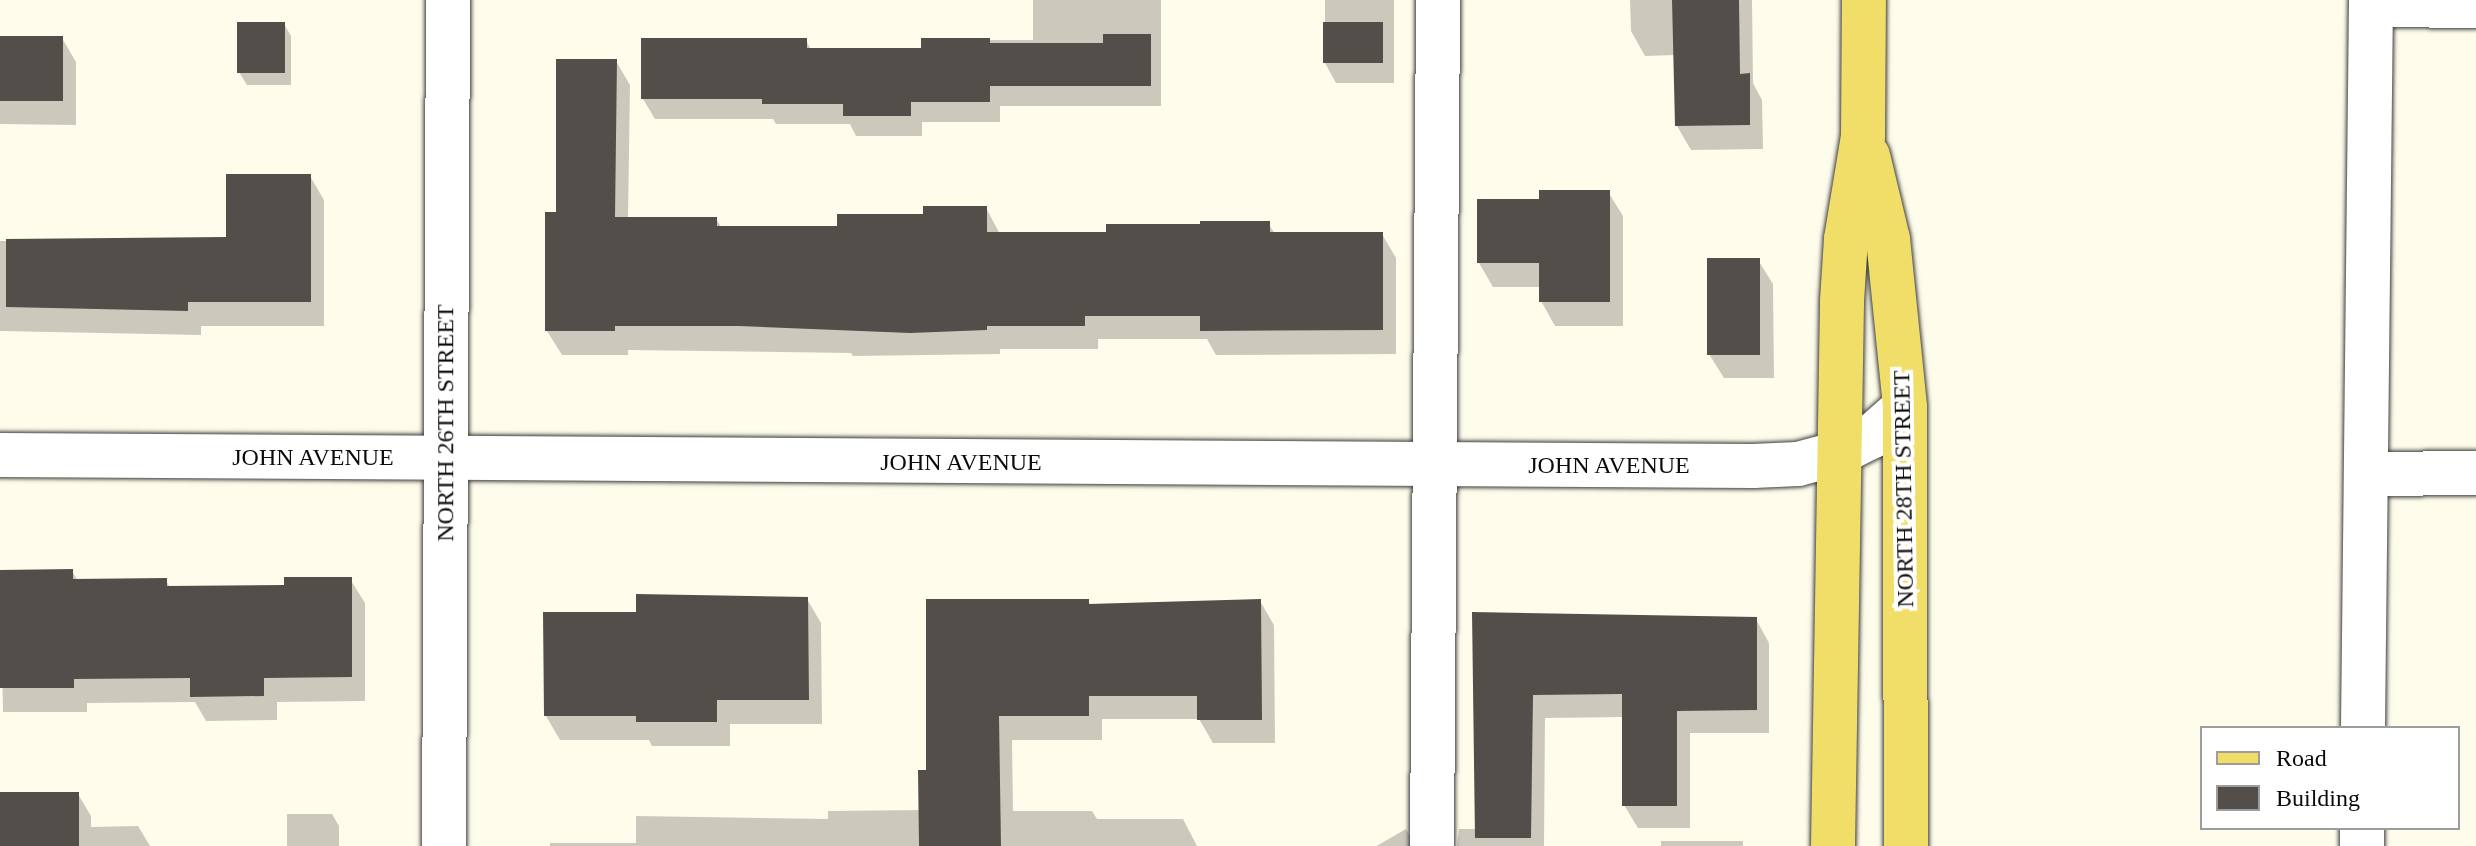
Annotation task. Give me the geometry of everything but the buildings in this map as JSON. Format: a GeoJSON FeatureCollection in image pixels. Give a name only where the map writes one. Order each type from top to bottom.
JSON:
{"type":"FeatureCollection","features":[{"type":"Feature","properties":{"kind":"main road","name":"NORTH 28TH STREET"},"geometry":{"type":"LineString","coordinates":[[1833,846],[1839,453],[1846,239],[1863,136],[1864,0]]}},
{"type":"Feature","properties":{"kind":"main road","name":"NORTH 28TH STREET"},"geometry":{"type":"LineString","coordinates":[[1863,136],[1888,239],[1905,407],[1906,846]]}},
{"type":"Feature","properties":{"kind":"street","name":"NORTH 26TH STREET"},"geometry":{"type":"LineString","coordinates":[[444,846],[448,0]]}},
{"type":"Feature","properties":{"kind":"street"},"geometry":{"type":"LineString","coordinates":[[1432,846],[1432,466],[1438,0]]}},
{"type":"Feature","properties":{"kind":"street"},"geometry":{"type":"LineString","coordinates":[[2363,726],[2371,3],[2476,6]]}},
{"type":"Feature","properties":{"kind":"street","name":"JOHN AVENUE"},"geometry":{"type":"LineString","coordinates":[[0,455],[1753,466],[1798,464],[1839,453],[1871,437],[1905,407]]}},
{"type":"Feature","properties":{"kind":"street"},"geometry":{"type":"LineString","coordinates":[[2366,474],[2476,473]]}}]}
